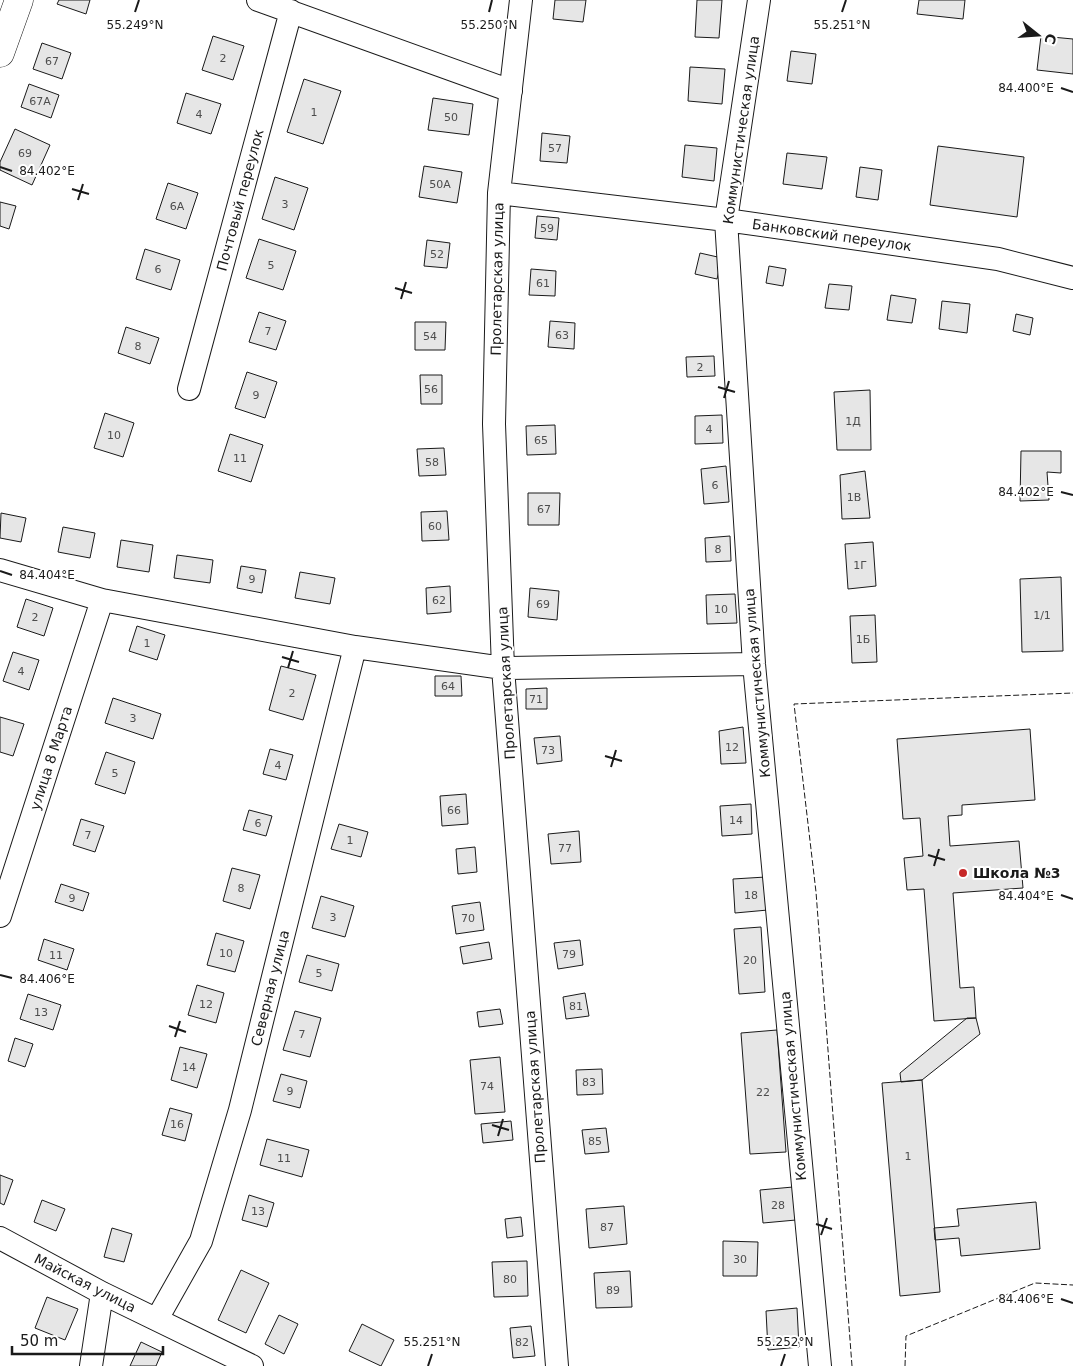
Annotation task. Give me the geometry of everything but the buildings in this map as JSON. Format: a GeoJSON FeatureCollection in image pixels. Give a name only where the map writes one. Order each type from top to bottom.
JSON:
{"type":"FeatureCollection","features":[{"type":"Feature","properties":{"kind":"main road"},"geometry":{"type":"LineString","coordinates":[[0,53],[19,0]]}},
{"type":"Feature","properties":{"kind":"street"},"geometry":{"type":"LineString","coordinates":[[258,0],[510,91]]}},
{"type":"Feature","properties":{"kind":"street","name":"Пролетарская улица"},"geometry":{"type":"LineString","coordinates":[[521,0],[499,193],[494,424],[503,668],[557,1366]]}},
{"type":"Feature","properties":{"kind":"street","name":"Коммунистическая улица"},"geometry":{"type":"LineString","coordinates":[[758,0],[726,220],[754,664],[820,1366]]}},
{"type":"Feature","properties":{"kind":"street","name":"Почтовый переулок"},"geometry":{"type":"LineString","coordinates":[[189,389],[291,11]]}},
{"type":"Feature","properties":{"kind":"street","name":"Банковский переулок"},"geometry":{"type":"LineString","coordinates":[[499,193],[726,220],[998,259],[1073,278]]}},
{"type":"Feature","properties":{"kind":"street"},"geometry":{"type":"LineString","coordinates":[[0,570],[102,600],[355,647],[503,668],[754,664]]}},
{"type":"Feature","properties":{"kind":"street","name":"улица 8 Марта"},"geometry":{"type":"LineString","coordinates":[[0,916],[102,600]]}},
{"type":"Feature","properties":{"kind":"street","name":"Северная улица"},"geometry":{"type":"LineString","coordinates":[[157,1319],[201,1241],[234,1129],[355,647]]}},
{"type":"Feature","properties":{"kind":"street","name":"Майская улица"},"geometry":{"type":"LineString","coordinates":[[0,1238],[102,1294],[252,1366]]}},
{"type":"Feature","properties":{"kind":"street"},"geometry":{"type":"LineString","coordinates":[[91,1366],[102,1294]]}},
{"type":"Feature","properties":{"kind":"fence"},"geometry":{"type":"LineString","coordinates":[[852,1366],[816,892],[794,704],[1073,693]]}},
{"type":"Feature","properties":{"kind":"fence"},"geometry":{"type":"LineString","coordinates":[[905,1366],[906,1336],[1035,1283],[1073,1285]]}},
{"type":"Feature","properties":{"kind":"place","name":"Школа №3"},"geometry":{"type":"Point","coordinates":[963,873]}}]}
